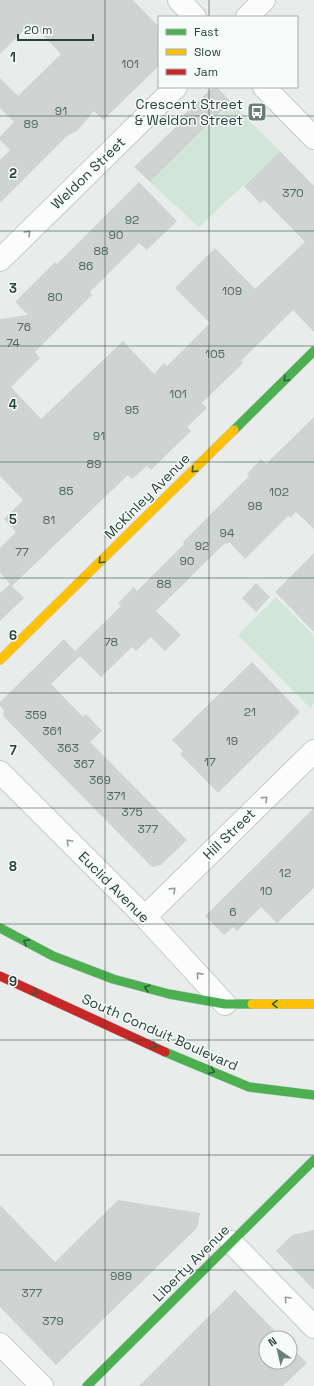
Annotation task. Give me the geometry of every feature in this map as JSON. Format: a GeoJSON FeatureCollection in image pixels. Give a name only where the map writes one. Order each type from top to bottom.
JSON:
{"type":"FeatureCollection","features":[{"type":"Feature","properties":{"kind":"street"},"geometry":{"type":"LineString","coordinates":[[179,0],[195,16]]}},
{"type":"Feature","properties":{"kind":"street"},"geometry":{"type":"LineString","coordinates":[[248,16],[264,0]]}},
{"type":"Feature","properties":{"kind":"street","name":"Weldon Street"},"geometry":{"type":"LineString","coordinates":[[0,260],[175,88]]}},
{"type":"Feature","properties":{"kind":"street"},"geometry":{"type":"LineString","coordinates":[[265,88],[314,138]]}},
{"type":"Feature","properties":{"kind":"street","name":"McKinley Avenue"},"geometry":{"type":"LineString","coordinates":[[0,660],[314,351]]}},
{"type":"Feature","properties":{"kind":"street","name":"Hill Street"},"geometry":{"type":"LineString","coordinates":[[145,917],[314,751]]}},
{"type":"Feature","properties":{"kind":"street","name":"Euclid Avenue"},"geometry":{"type":"LineString","coordinates":[[0,772],[145,917],[225,1004]]}},
{"type":"Feature","properties":{"kind":"street"},"geometry":{"type":"LineString","coordinates":[[0,928],[53,956],[113,979],[169,994],[225,1004],[314,1004]]}},
{"type":"Feature","properties":{"kind":"street","name":"South Conduit Boulevard"},"geometry":{"type":"LineString","coordinates":[[0,976],[176,1057],[249,1087],[314,1095]]}},
{"type":"Feature","properties":{"kind":"street","name":"Liberty Avenue"},"geometry":{"type":"LineString","coordinates":[[88,1386],[314,1160]]}},
{"type":"Feature","properties":{"kind":"street"},"geometry":{"type":"LineString","coordinates":[[231,1242],[314,1327]]}},
{"type":"Feature","properties":{"kind":"street"},"geometry":{"type":"LineString","coordinates":[[0,1344],[42,1386]]}},
{"type":"Feature","properties":{"kind":"green space"},"geometry":{"type":"Polygon","coordinates":[[[231,103],[280,151],[199,227],[150,182],[231,103]]]}},
{"type":"Feature","properties":{"kind":"green space"},"geometry":{"type":"Polygon","coordinates":[[[276,597],[314,636],[314,704],[310,708],[238,635],[276,597]]]}},
{"type":"Feature","properties":{"kind":"building"},"geometry":{"type":"Polygon","coordinates":[[[0,0],[133,0],[158,26],[158,67],[103,120],[94,111],[77,131],[67,136],[0,203],[0,160],[10,150],[0,140],[0,137],[14,122],[0,108],[0,78],[18,96],[61,54],[31,23],[0,54],[0,0]]]}},
{"type":"Feature","properties":{"kind":"building"},"geometry":{"type":"Polygon","coordinates":[[[212,88],[218,88],[231,102],[150,182],[134,167],[178,125],[176,122],[212,88]]]}},
{"type":"Feature","properties":{"kind":"building"},"geometry":{"type":"Polygon","coordinates":[[[280,151],[314,186],[314,332],[293,310],[241,361],[243,363],[202,403],[207,408],[187,427],[191,431],[151,470],[147,466],[132,479],[128,475],[12,586],[24,598],[0,621],[0,593],[10,584],[0,573],[0,548],[16,532],[4,519],[23,500],[0,476],[0,319],[28,315],[15,302],[55,262],[57,264],[139,182],[177,221],[147,250],[139,243],[90,292],[92,295],[35,352],[40,358],[11,387],[41,419],[123,341],[154,374],[164,363],[167,366],[210,323],[175,288],[215,248],[255,289],[305,242],[264,200],[260,203],[244,186],[280,151]]]}},
{"type":"Feature","properties":{"kind":"building"},"geometry":{"type":"Polygon","coordinates":[[[314,417],[314,529],[296,512],[290,518],[288,516],[245,559],[229,542],[227,544],[225,543],[156,611],[181,635],[165,651],[151,637],[136,651],[132,647],[101,677],[80,656],[51,684],[83,717],[86,714],[102,731],[90,742],[187,840],[161,865],[152,867],[3,716],[4,710],[0,706],[0,702],[64,639],[75,651],[121,606],[118,603],[134,587],[137,591],[184,544],[183,542],[249,476],[247,474],[261,459],[266,464],[314,417]]]}},
{"type":"Feature","properties":{"kind":"building"},"geometry":{"type":"Polygon","coordinates":[[[314,553],[314,632],[275,592],[314,553]]]}},
{"type":"Feature","properties":{"kind":"building"},"geometry":{"type":"Polygon","coordinates":[[[256,583],[270,597],[256,612],[242,598],[256,583]]]}},
{"type":"Feature","properties":{"kind":"building"},"geometry":{"type":"Polygon","coordinates":[[[252,662],[300,712],[218,793],[180,754],[183,751],[172,740],[252,662]]]}},
{"type":"Feature","properties":{"kind":"building"},"geometry":{"type":"Polygon","coordinates":[[[314,808],[314,888],[277,923],[261,907],[237,931],[233,927],[224,935],[205,916],[314,808]]]}},
{"type":"Feature","properties":{"kind":"building"},"geometry":{"type":"Polygon","coordinates":[[[118,1200],[200,1213],[197,1228],[56,1365],[0,1307],[0,1205],[55,1262],[118,1200]]]}},
{"type":"Feature","properties":{"kind":"building"},"geometry":{"type":"Polygon","coordinates":[[[314,1230],[314,1290],[276,1251],[292,1235],[314,1230]]]}},
{"type":"Feature","properties":{"kind":"building"},"geometry":{"type":"Polygon","coordinates":[[[235,1290],[274,1330],[258,1330],[258,1370],[298,1370],[298,1354],[307,1363],[283,1386],[139,1386],[235,1290]]]}},
{"type":"Feature","properties":{"kind":"traffic: fast"},"geometry":{"type":"LineString","coordinates":[[234,430],[314,351]]}},
{"type":"Feature","properties":{"kind":"traffic: fast"},"geometry":{"type":"LineString","coordinates":[[0,928],[53,956],[113,979],[169,994],[225,1004],[252,1004]]}},
{"type":"Feature","properties":{"kind":"traffic: fast"},"geometry":{"type":"LineString","coordinates":[[165,1052],[249,1087],[314,1095]]}},
{"type":"Feature","properties":{"kind":"traffic: fast"},"geometry":{"type":"LineString","coordinates":[[87,1386],[314,1160]]}},
{"type":"Feature","properties":{"kind":"traffic: slow"},"geometry":{"type":"LineString","coordinates":[[0,660],[234,430]]}},
{"type":"Feature","properties":{"kind":"traffic: slow"},"geometry":{"type":"LineString","coordinates":[[252,1004],[314,1004]]}},
{"type":"Feature","properties":{"kind":"traffic: jam"},"geometry":{"type":"LineString","coordinates":[[0,976],[165,1052]]}},
{"type":"Feature","properties":{"kind":"place","name":"Crescent Street & Weldon Street"},"geometry":{"type":"Point","coordinates":[257,112]}}]}
